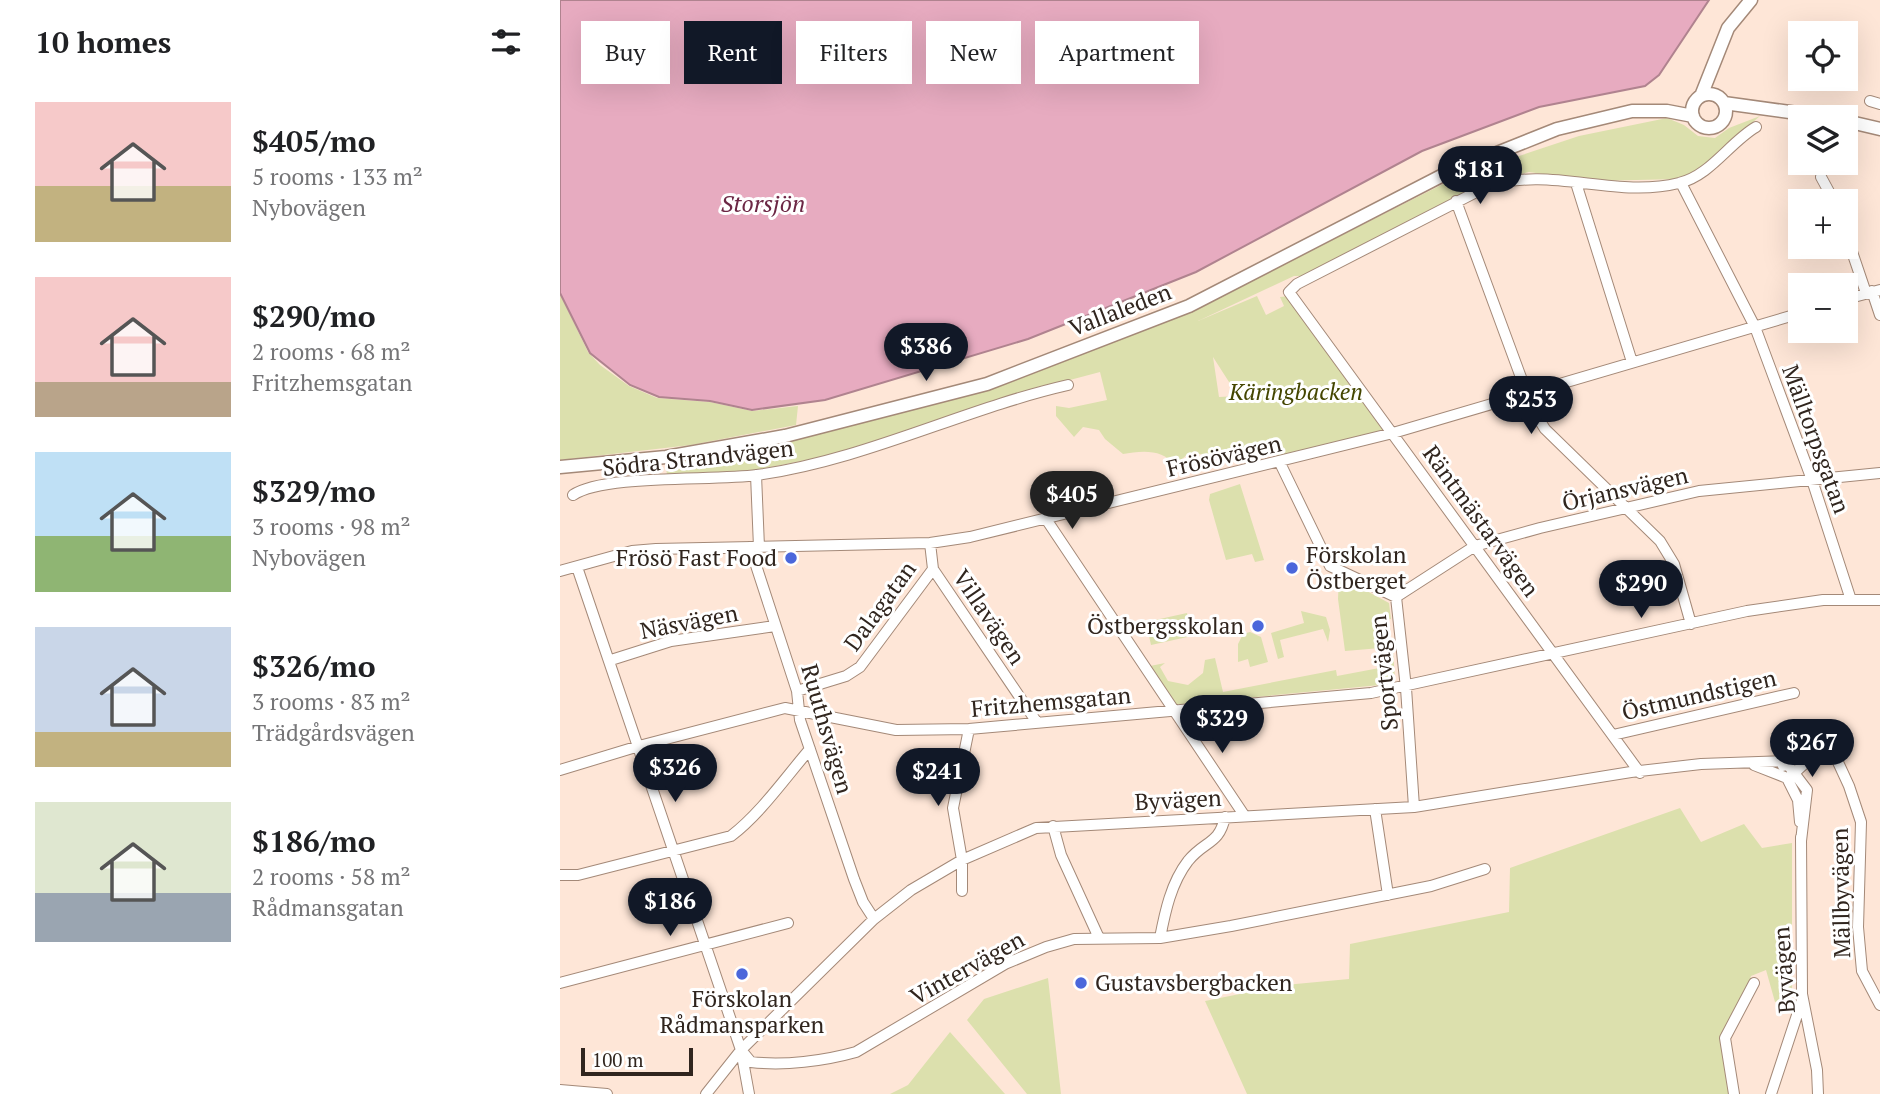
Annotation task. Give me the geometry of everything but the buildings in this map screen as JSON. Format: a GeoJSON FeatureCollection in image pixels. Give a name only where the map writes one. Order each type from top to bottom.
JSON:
{"type":"FeatureCollection","features":[{"type":"Feature","properties":{"kind":"main road"},"geometry":{"type":"LineString","coordinates":[[1751,0],[1728,28],[1696,105],[1700,125],[1709,128],[1759,108]]}},
{"type":"Feature","properties":{"kind":"main road"},"geometry":{"type":"LineString","coordinates":[[1712,66],[1713,81],[1722,100],[1724,120]]}},
{"type":"Feature","properties":{"kind":"main road"},"geometry":{"type":"LineString","coordinates":[[1696,105],[1710,94],[1722,100],[1788,112]]}},
{"type":"Feature","properties":{"kind":"main road","name":"Vallaleden"},"geometry":{"type":"LineString","coordinates":[[560,467],[666,457],[785,436],[987,384],[1189,306],[1447,173],[1486,156],[1556,129],[1632,111],[1667,111],[1696,105]]}},
{"type":"Feature","properties":{"kind":"main road"},"geometry":{"type":"LineString","coordinates":[[1858,124],[1880,129]]}},
{"type":"Feature","properties":{"kind":"street"},"geometry":{"type":"LineString","coordinates":[[1691,624],[1668,551],[1628,507],[1545,429],[1525,394],[1456,201],[1511,178],[1542,177],[1625,187],[1681,183],[1724,154],[1741,135],[1756,127]]}},
{"type":"Feature","properties":{"kind":"street"},"geometry":{"type":"LineString","coordinates":[[1821,177],[1828,189]]}},
{"type":"Feature","properties":{"kind":"street"},"geometry":{"type":"LineString","coordinates":[[1576,183],[1632,362]]}},
{"type":"Feature","properties":{"kind":"street","name":"Mälltorpsgatan"},"geometry":{"type":"LineString","coordinates":[[1681,183],[1755,327],[1812,480],[1851,600]]}},
{"type":"Feature","properties":{"kind":"street","name":"Räntmästarvägen"},"geometry":{"type":"LineString","coordinates":[[1456,201],[1297,284],[1289,292],[1640,773]]}},
{"type":"Feature","properties":{"kind":"street"},"geometry":{"type":"LineString","coordinates":[[1858,259],[1873,291],[1880,315]]}},
{"type":"Feature","properties":{"kind":"street","name":"Frösövägen"},"geometry":{"type":"LineString","coordinates":[[560,571],[632,551],[930,543],[1046,519],[1200,479],[1280,463],[1393,433],[1788,317]]}},
{"type":"Feature","properties":{"kind":"street","name":"Södra Strandvägen"},"geometry":{"type":"LineString","coordinates":[[573,495],[582,490],[642,481],[756,475],[825,462],[1068,385]]}},
{"type":"Feature","properties":{"kind":"street","name":"Sportvägen"},"geometry":{"type":"LineString","coordinates":[[1280,463],[1330,566],[1396,597],[1406,688],[1414,807]]}},
{"type":"Feature","properties":{"kind":"street","name":"Örjansvägen"},"geometry":{"type":"LineString","coordinates":[[1396,597],[1475,546],[1699,491],[1880,473]]}},
{"type":"Feature","properties":{"kind":"street","name":"Ruuthsvägen"},"geometry":{"type":"LineString","coordinates":[[756,475],[754,547],[775,626],[797,691],[798,709],[810,749],[854,879],[863,902],[874,919]]}},
{"type":"Feature","properties":{"kind":"street"},"geometry":{"type":"LineString","coordinates":[[1046,519],[1244,815]]}},
{"type":"Feature","properties":{"kind":"street","name":"Dalagatan"},"geometry":{"type":"LineString","coordinates":[[797,691],[846,676],[860,667],[933,569],[930,543]]}},
{"type":"Feature","properties":{"kind":"street"},"geometry":{"type":"LineString","coordinates":[[577,567],[611,660],[741,1050],[749,1094]]}},
{"type":"Feature","properties":{"kind":"street","name":"Villavägen"},"geometry":{"type":"LineString","coordinates":[[933,569],[1036,721]]}},
{"type":"Feature","properties":{"kind":"street","name":"Fritzhemsgatan"},"geometry":{"type":"LineString","coordinates":[[560,770],[639,746],[785,708],[896,730],[969,729],[1036,721],[1174,711],[1406,688],[1553,652],[1795,603],[1880,600]]}},
{"type":"Feature","properties":{"kind":"street","name":"Näsvägen"},"geometry":{"type":"LineString","coordinates":[[611,660],[671,641],[775,626]]}},
{"type":"Feature","properties":{"kind":"street","name":"Östmundstigen"},"geometry":{"type":"LineString","coordinates":[[1613,735],[1794,693]]}},
{"type":"Feature","properties":{"kind":"street"},"geometry":{"type":"LineString","coordinates":[[962,891],[962,860],[953,808],[969,729]]}},
{"type":"Feature","properties":{"kind":"street"},"geometry":{"type":"LineString","coordinates":[[560,876],[578,875],[731,836],[750,821],[762,803],[810,749]]}},
{"type":"Feature","properties":{"kind":"street"},"geometry":{"type":"LineString","coordinates":[[1816,752],[1788,775],[1785,761],[1804,753],[1816,752]]}},
{"type":"Feature","properties":{"kind":"street","name":"Mällbyvägen"},"geometry":{"type":"LineString","coordinates":[[1816,752],[1824,752],[1838,760],[1861,822],[1858,927],[1862,971],[1880,1005]]}},
{"type":"Feature","properties":{"kind":"street","name":"Byvägen"},"geometry":{"type":"LineString","coordinates":[[706,1094],[741,1050],[874,919],[911,890],[962,860],[1036,828],[1052,825],[1414,807],[1701,764],[1785,761]]}},
{"type":"Feature","properties":{"kind":"street","name":"Byvägen"},"geometry":{"type":"LineString","coordinates":[[1748,763],[1788,775],[1798,800],[1801,841],[1799,915],[1802,1000],[1817,1070],[1818,1094]]}},
{"type":"Feature","properties":{"kind":"street"},"geometry":{"type":"LineString","coordinates":[[1375,809],[1388,895]]}},
{"type":"Feature","properties":{"kind":"street"},"geometry":{"type":"LineString","coordinates":[[1160,938],[1165,909],[1186,864],[1222,833],[1225,817]]}},
{"type":"Feature","properties":{"kind":"street"},"geometry":{"type":"LineString","coordinates":[[1052,825],[1061,855],[1099,938]]}},
{"type":"Feature","properties":{"kind":"street","name":"Vintervägen"},"geometry":{"type":"LineString","coordinates":[[741,1050],[751,1062],[768,1064],[832,1059],[856,1052],[1005,964],[1046,947],[1074,939],[1160,938],[1388,895],[1430,886],[1485,869]]}},
{"type":"Feature","properties":{"kind":"street"},"geometry":{"type":"LineString","coordinates":[[560,983],[788,923]]}},
{"type":"Feature","properties":{"kind":"street"},"geometry":{"type":"LineString","coordinates":[[1734,1094],[1725,1038],[1754,983]]}},
{"type":"Feature","properties":{"kind":"street"},"geometry":{"type":"LineString","coordinates":[[1771,1094],[1802,1000]]}},
{"type":"Feature","properties":{"kind":"street"},"geometry":{"type":"LineString","coordinates":[[560,1090],[607,1094]]}},
{"type":"Feature","properties":{"kind":"green space","name":"Käringbacken"},"geometry":{"type":"Polygon","coordinates":[[[1760,116],[1696,172],[1680,179],[1593,181],[1529,172],[1482,184],[1304,276],[1294,276],[1198,321],[1257,296],[1266,315],[1284,306],[1280,297],[1290,296],[1388,431],[1279,458],[1267,441],[1259,451],[1241,459],[1189,453],[1174,466],[1170,460],[1158,454],[1123,454],[1105,439],[1099,430],[1083,427],[1074,437],[1056,416],[1056,406],[1069,408],[1107,400],[1100,372],[1036,389],[827,456],[751,471],[667,476],[666,464],[786,441],[986,389],[1192,311],[1459,176],[1579,136],[1667,118],[1684,125],[1698,136],[1715,138],[1729,128],[1760,116]],[[1213,357],[1219,397],[1238,396],[1213,357]]]}},
{"type":"Feature","properties":{"kind":"green space"},"geometry":{"type":"Polygon","coordinates":[[[560,294],[588,352],[600,365],[629,386],[657,398],[710,402],[752,411],[798,406],[796,425],[691,445],[560,460],[560,294]]]}},
{"type":"Feature","properties":{"kind":"green space"},"geometry":{"type":"Polygon","coordinates":[[[1240,484],[1264,560],[1255,562],[1252,554],[1226,560],[1209,500],[1210,494],[1240,484]]]}},
{"type":"Feature","properties":{"kind":"green space"},"geometry":{"type":"Polygon","coordinates":[[[1339,576],[1389,603],[1391,619],[1385,620],[1381,648],[1345,651],[1338,599],[1339,576]]]}},
{"type":"Feature","properties":{"kind":"green space"},"geometry":{"type":"Polygon","coordinates":[[[1301,611],[1326,617],[1330,630],[1328,642],[1323,629],[1280,640],[1284,657],[1278,659],[1271,633],[1304,623],[1301,611]]]}},
{"type":"Feature","properties":{"kind":"green space"},"geometry":{"type":"Polygon","coordinates":[[[1187,613],[1192,636],[1151,645],[1146,622],[1187,613]]]}},
{"type":"Feature","properties":{"kind":"green space"},"geometry":{"type":"Polygon","coordinates":[[[1250,632],[1261,637],[1268,662],[1250,667],[1248,659],[1238,662],[1238,644],[1243,634],[1250,632]]]}},
{"type":"Feature","properties":{"kind":"green space"},"geometry":{"type":"Polygon","coordinates":[[[1393,651],[1395,680],[1391,684],[1182,704],[1175,704],[1150,666],[1165,663],[1160,667],[1168,681],[1188,685],[1203,673],[1205,660],[1215,658],[1223,692],[1336,670],[1337,676],[1390,666],[1388,652],[1393,651]]]}},
{"type":"Feature","properties":{"kind":"green space"},"geometry":{"type":"Polygon","coordinates":[[[1680,808],[1701,842],[1744,824],[1762,848],[1792,843],[1792,996],[1775,1002],[1766,970],[1751,976],[1747,993],[1749,1000],[1727,1045],[1735,1094],[1247,1094],[1205,1001],[1285,985],[1349,979],[1350,944],[1509,912],[1510,868],[1680,808]]]}},
{"type":"Feature","properties":{"kind":"green space"},"geometry":{"type":"Polygon","coordinates":[[[1048,978],[1061,1094],[1027,1094],[967,1020],[984,999],[1048,978]]]}},
{"type":"Feature","properties":{"kind":"green space"},"geometry":{"type":"Polygon","coordinates":[[[950,1032],[1005,1094],[890,1094],[908,1085],[950,1032]]]}},
{"type":"Feature","properties":{"kind":"water","name":"Storsjön"},"geometry":{"type":"Polygon","coordinates":[[[560,0],[1709,0],[1659,75],[1645,86],[1539,107],[1422,151],[1196,272],[1028,339],[825,400],[752,410],[710,401],[659,397],[630,385],[590,353],[560,293],[560,0]]]}},
{"type":"Feature","properties":{"kind":"place","name":"Frösö Fast Food"},"geometry":{"type":"Point","coordinates":[791,558]}},
{"type":"Feature","properties":{"kind":"place","name":"Förskolan Östberget"},"geometry":{"type":"Point","coordinates":[1292,568]}},
{"type":"Feature","properties":{"kind":"place","name":"Östbergsskolan"},"geometry":{"type":"Point","coordinates":[1258,626]}},
{"type":"Feature","properties":{"kind":"place","name":"Förskolan Rådmansparken"},"geometry":{"type":"Point","coordinates":[742,974]}},
{"type":"Feature","properties":{"kind":"place","name":"Gustavsbergbacken"},"geometry":{"type":"Point","coordinates":[1081,983]}}]}
